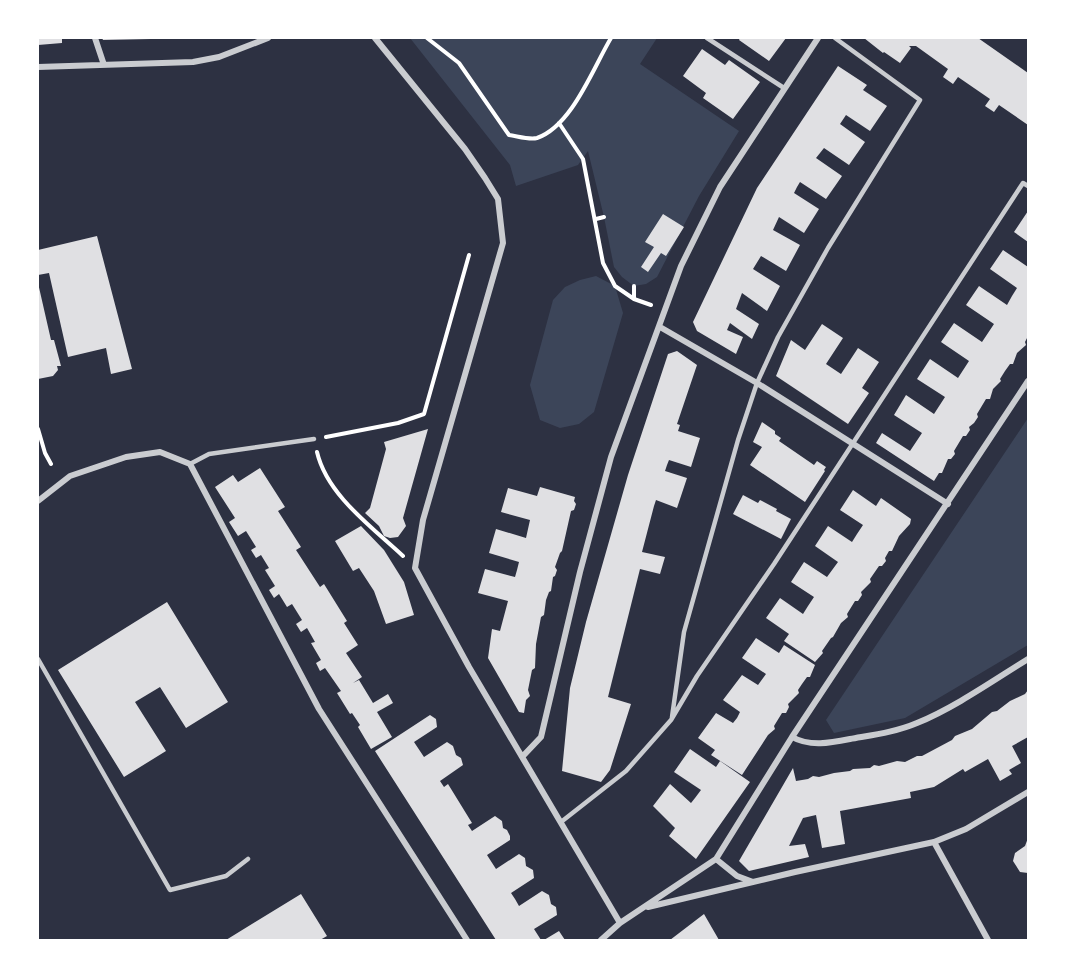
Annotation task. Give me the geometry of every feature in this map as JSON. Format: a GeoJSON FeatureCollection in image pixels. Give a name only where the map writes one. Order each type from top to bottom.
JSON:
{"type":"FeatureCollection","features":[{"type":"Feature","properties":{"kind":"street"},"geometry":{"type":"LineString","coordinates":[[95,38],[104,65]]}},
{"type":"Feature","properties":{"kind":"street"},"geometry":{"type":"LineString","coordinates":[[38,67],[202,60],[219,57],[267,38]]}},
{"type":"Feature","properties":{"kind":"street"},"geometry":{"type":"LineString","coordinates":[[375,38],[465,149],[485,178],[498,200],[503,243],[423,520],[416,568],[463,657],[620,923]]}},
{"type":"Feature","properties":{"kind":"street"},"geometry":{"type":"LineString","coordinates":[[523,756],[541,737],[611,458],[681,266],[720,187],[818,38]]}},
{"type":"Feature","properties":{"kind":"street"},"geometry":{"type":"LineString","coordinates":[[660,327],[757,383],[948,504]]}},
{"type":"Feature","properties":{"kind":"street"},"geometry":{"type":"LineString","coordinates":[[601,940],[620,923],[716,859],[792,738],[1029,381]]}},
{"type":"Feature","properties":{"kind":"street"},"geometry":{"type":"LineString","coordinates":[[38,501],[70,476],[126,457],[160,452],[190,464],[319,709],[467,940]]}},
{"type":"Feature","properties":{"kind":"street"},"geometry":{"type":"LineString","coordinates":[[792,738],[802,743],[826,744],[881,734],[916,724],[1029,659]]}},
{"type":"Feature","properties":{"kind":"street"},"geometry":{"type":"LineString","coordinates":[[644,908],[934,842],[966,829],[1029,792]]}},
{"type":"Feature","properties":{"kind":"street"},"geometry":{"type":"LineString","coordinates":[[934,842],[988,940]]}},
{"type":"Feature","properties":{"kind":"street"},"geometry":{"type":"LineString","coordinates":[[716,859],[737,876],[753,882]]}},
{"type":"Feature","properties":{"kind":"lane"},"geometry":{"type":"LineString","coordinates":[[707,38],[784,88]]}},
{"type":"Feature","properties":{"kind":"lane"},"geometry":{"type":"LineString","coordinates":[[671,720],[684,632],[738,440],[757,383],[778,337],[828,248],[920,100],[835,38]]}},
{"type":"Feature","properties":{"kind":"lane"},"geometry":{"type":"LineString","coordinates":[[561,822],[626,771],[671,720],[697,676],[774,564],[1023,183],[1029,186]]}},
{"type":"Feature","properties":{"kind":"lane"},"geometry":{"type":"LineString","coordinates":[[190,464],[209,454],[314,439]]}},
{"type":"Feature","properties":{"kind":"lane"},"geometry":{"type":"LineString","coordinates":[[38,659],[170,890],[226,876],[248,859]]}},
{"type":"Feature","properties":{"kind":"path"},"geometry":{"type":"LineString","coordinates":[[427,38],[459,63],[509,135],[535,139],[555,128],[578,98],[611,38]]}},
{"type":"Feature","properties":{"kind":"path"},"geometry":{"type":"LineString","coordinates":[[559,123],[583,159],[603,263],[615,286],[634,298],[666,311]]}},
{"type":"Feature","properties":{"kind":"path"},"geometry":{"type":"LineString","coordinates":[[596,219],[604,217]]}},
{"type":"Feature","properties":{"kind":"path"},"geometry":{"type":"LineString","coordinates":[[416,568],[347,505],[320,466],[314,439],[398,423],[424,414],[469,255]]}},
{"type":"Feature","properties":{"kind":"path"},"geometry":{"type":"LineString","coordinates":[[634,286],[634,298]]}},
{"type":"Feature","properties":{"kind":"path"},"geometry":{"type":"LineString","coordinates":[[38,429],[51,464]]}},
{"type":"Feature","properties":{"kind":"shaded area"},"geometry":{"type":"Polygon","coordinates":[[[410,38],[657,38],[640,64],[739,131],[699,196],[657,277],[646,284],[634,286],[614,267],[588,151],[578,165],[516,186],[510,165],[410,38]]]}},
{"type":"Feature","properties":{"kind":"shaded area"},"geometry":{"type":"Polygon","coordinates":[[[596,276],[615,286],[623,313],[594,412],[579,424],[560,428],[540,420],[530,385],[553,300],[565,287],[596,276]]]}},
{"type":"Feature","properties":{"kind":"shaded area"},"geometry":{"type":"Polygon","coordinates":[[[1028,418],[1028,645],[905,718],[834,733],[826,720],[1028,418]]]}},
{"type":"Feature","properties":{"kind":"building"},"geometry":{"type":"Polygon","coordinates":[[[38,38],[62,38],[62,43],[38,45],[38,38]]]}},
{"type":"Feature","properties":{"kind":"building"},"geometry":{"type":"Polygon","coordinates":[[[102,38],[151,38],[151,39],[103,40],[102,38]]]}},
{"type":"Feature","properties":{"kind":"building"},"geometry":{"type":"Polygon","coordinates":[[[740,38],[786,38],[769,61],[739,40],[740,38]]]}},
{"type":"Feature","properties":{"kind":"building"},"geometry":{"type":"Polygon","coordinates":[[[864,38],[978,38],[1028,73],[1028,125],[999,105],[994,112],[985,106],[990,99],[958,77],[953,84],[943,77],[948,69],[916,46],[909,46],[911,48],[900,63],[864,38]]]}},
{"type":"Feature","properties":{"kind":"building"},"geometry":{"type":"Polygon","coordinates":[[[702,49],[725,65],[729,60],[760,82],[733,119],[703,98],[706,93],[683,76],[702,49]]]}},
{"type":"Feature","properties":{"kind":"building"},"geometry":{"type":"Polygon","coordinates":[[[838,66],[867,85],[863,90],[887,106],[870,131],[846,115],[840,124],[865,142],[849,165],[824,148],[816,158],[842,176],[826,199],[800,182],[794,193],[819,209],[804,233],[779,217],[773,230],[800,245],[786,271],[761,256],[753,269],[780,286],[767,311],[742,293],[736,309],[759,324],[752,339],[730,323],[727,330],[743,337],[736,354],[697,331],[693,322],[757,188],[838,66]]]}},
{"type":"Feature","properties":{"kind":"building"},"geometry":{"type":"Polygon","coordinates":[[[1028,211],[1028,242],[1014,232],[1028,211]]]}},
{"type":"Feature","properties":{"kind":"building"},"geometry":{"type":"Polygon","coordinates":[[[663,214],[684,227],[666,256],[661,253],[648,272],[641,267],[654,247],[645,242],[663,214]]]}},
{"type":"Feature","properties":{"kind":"building"},"geometry":{"type":"Polygon","coordinates":[[[97,236],[132,369],[111,374],[106,348],[68,357],[49,273],[38,275],[38,250],[97,236]]]}},
{"type":"Feature","properties":{"kind":"building"},"geometry":{"type":"Polygon","coordinates":[[[1003,250],[1028,267],[1026,345],[1017,353],[1013,364],[1010,364],[1005,371],[1001,381],[993,389],[990,399],[986,399],[977,414],[978,417],[969,427],[970,430],[966,436],[963,436],[954,451],[955,454],[948,459],[942,473],[939,473],[934,481],[876,443],[882,433],[910,451],[922,433],[894,415],[906,395],[934,414],[945,397],[917,379],[930,359],[958,378],[969,361],[941,342],[954,323],[982,342],[994,324],[966,305],[979,286],[1007,305],[1017,288],[990,269],[1003,250]]]}},
{"type":"Feature","properties":{"kind":"building"},"geometry":{"type":"Polygon","coordinates":[[[38,283],[51,340],[54,340],[61,366],[57,366],[58,370],[53,376],[38,379],[38,283]]]}},
{"type":"Feature","properties":{"kind":"building"},"geometry":{"type":"Polygon","coordinates":[[[822,324],[843,338],[826,364],[841,374],[858,348],[879,362],[862,388],[869,393],[848,424],[776,376],[791,340],[805,350],[822,324]]]}},
{"type":"Feature","properties":{"kind":"building"},"geometry":{"type":"Polygon","coordinates":[[[677,351],[697,365],[677,424],[680,425],[678,431],[700,438],[691,467],[669,460],[665,471],[687,478],[677,508],[656,500],[654,506],[642,552],[665,557],[660,574],[640,569],[608,697],[631,704],[610,770],[601,782],[562,771],[570,688],[586,622],[628,475],[668,354],[677,351]]]}},
{"type":"Feature","properties":{"kind":"building"},"geometry":{"type":"Polygon","coordinates":[[[762,422],[775,431],[775,434],[781,438],[779,441],[814,465],[817,461],[826,467],[805,502],[750,465],[762,447],[753,442],[762,422]]]}},
{"type":"Feature","properties":{"kind":"building"},"geometry":{"type":"Polygon","coordinates":[[[428,429],[403,518],[406,526],[398,537],[384,536],[379,526],[365,513],[370,508],[386,449],[384,442],[428,429]]]}},
{"type":"Feature","properties":{"kind":"building"},"geometry":{"type":"Polygon","coordinates":[[[260,468],[285,507],[278,511],[301,547],[296,550],[320,587],[324,584],[347,621],[344,623],[358,645],[346,653],[362,677],[353,683],[359,680],[373,703],[388,694],[393,703],[377,712],[392,737],[371,749],[358,727],[360,725],[337,693],[341,691],[325,668],[320,671],[316,663],[321,660],[311,643],[315,642],[307,628],[301,632],[296,624],[302,620],[292,604],[287,607],[279,594],[274,598],[269,590],[275,586],[265,570],[269,568],[261,555],[256,558],[251,550],[256,547],[246,531],[238,536],[229,522],[235,518],[215,487],[233,475],[238,482],[260,468]]]}},
{"type":"Feature","properties":{"kind":"building"},"geometry":{"type":"Polygon","coordinates":[[[540,487],[575,497],[576,504],[574,510],[571,511],[562,551],[555,567],[557,570],[546,600],[544,615],[541,617],[536,644],[535,668],[532,670],[528,690],[530,696],[526,700],[524,713],[519,712],[488,658],[492,629],[500,631],[508,601],[478,593],[485,569],[515,577],[517,570],[519,562],[489,553],[496,529],[526,538],[530,520],[501,512],[508,488],[537,496],[540,487]]]}},
{"type":"Feature","properties":{"kind":"building"},"geometry":{"type":"Polygon","coordinates":[[[853,490],[876,506],[881,498],[911,519],[910,524],[899,536],[892,551],[889,551],[885,558],[886,561],[879,566],[870,579],[871,582],[861,592],[862,595],[847,614],[848,617],[841,623],[815,662],[784,641],[789,634],[766,618],[780,598],[803,614],[814,597],[791,582],[804,562],[827,577],[838,562],[815,546],[828,526],[852,542],[863,525],[840,510],[853,490]]]}},
{"type":"Feature","properties":{"kind":"building"},"geometry":{"type":"Polygon","coordinates":[[[743,495],[758,503],[760,500],[791,519],[781,539],[733,514],[743,495]]]}},
{"type":"Feature","properties":{"kind":"building"},"geometry":{"type":"Polygon","coordinates":[[[361,526],[384,550],[404,582],[414,615],[386,624],[374,591],[359,568],[353,571],[335,541],[361,526]]]}},
{"type":"Feature","properties":{"kind":"building"},"geometry":{"type":"Polygon","coordinates":[[[167,602],[228,702],[186,728],[160,687],[135,702],[166,751],[124,777],[58,670],[167,602]]]}},
{"type":"Feature","properties":{"kind":"building"},"geometry":{"type":"Polygon","coordinates":[[[756,638],[779,653],[784,645],[815,665],[810,677],[807,677],[798,690],[799,693],[788,704],[786,713],[782,713],[774,726],[775,729],[768,735],[742,775],[711,755],[715,750],[698,738],[716,713],[733,723],[737,718],[740,712],[723,700],[742,675],[758,685],[766,674],[742,658],[756,638]]]}},
{"type":"Feature","properties":{"kind":"building"},"geometry":{"type":"Polygon","coordinates":[[[1028,690],[1028,737],[1012,746],[1021,763],[1009,770],[1012,774],[1000,781],[988,759],[965,772],[963,769],[934,787],[910,792],[911,798],[840,811],[845,844],[822,848],[816,815],[803,818],[789,846],[805,844],[809,857],[749,871],[739,861],[793,768],[796,781],[813,776],[819,777],[853,769],[870,768],[874,765],[905,762],[922,756],[952,740],[955,736],[972,729],[992,712],[1025,694],[1028,690]]]}},
{"type":"Feature","properties":{"kind":"building"},"geometry":{"type":"Polygon","coordinates":[[[430,715],[436,719],[437,727],[414,742],[424,757],[447,742],[453,746],[456,755],[461,758],[463,765],[440,781],[444,787],[448,784],[472,823],[468,825],[472,831],[495,816],[502,821],[503,828],[510,836],[510,840],[487,855],[496,869],[519,854],[525,858],[526,866],[533,870],[534,878],[511,893],[519,906],[542,891],[549,895],[551,904],[556,907],[557,915],[534,929],[541,940],[496,940],[375,751],[430,715]]]}},
{"type":"Feature","properties":{"kind":"building"},"geometry":{"type":"Polygon","coordinates":[[[690,749],[716,767],[720,761],[750,782],[696,859],[669,836],[675,828],[653,806],[670,784],[691,803],[701,790],[674,772],[690,749]]]}},
{"type":"Feature","properties":{"kind":"building"},"geometry":{"type":"Polygon","coordinates":[[[1028,838],[1028,873],[1020,872],[1013,861],[1015,853],[1025,846],[1028,838]]]}},
{"type":"Feature","properties":{"kind":"building"},"geometry":{"type":"Polygon","coordinates":[[[301,894],[327,936],[320,940],[226,940],[301,894]]]}},
{"type":"Feature","properties":{"kind":"building"},"geometry":{"type":"Polygon","coordinates":[[[704,914],[719,940],[670,940],[704,914]]]}},
{"type":"Feature","properties":{"kind":"building"},"geometry":{"type":"Polygon","coordinates":[[[559,931],[565,940],[544,940],[559,931]]]}}]}
